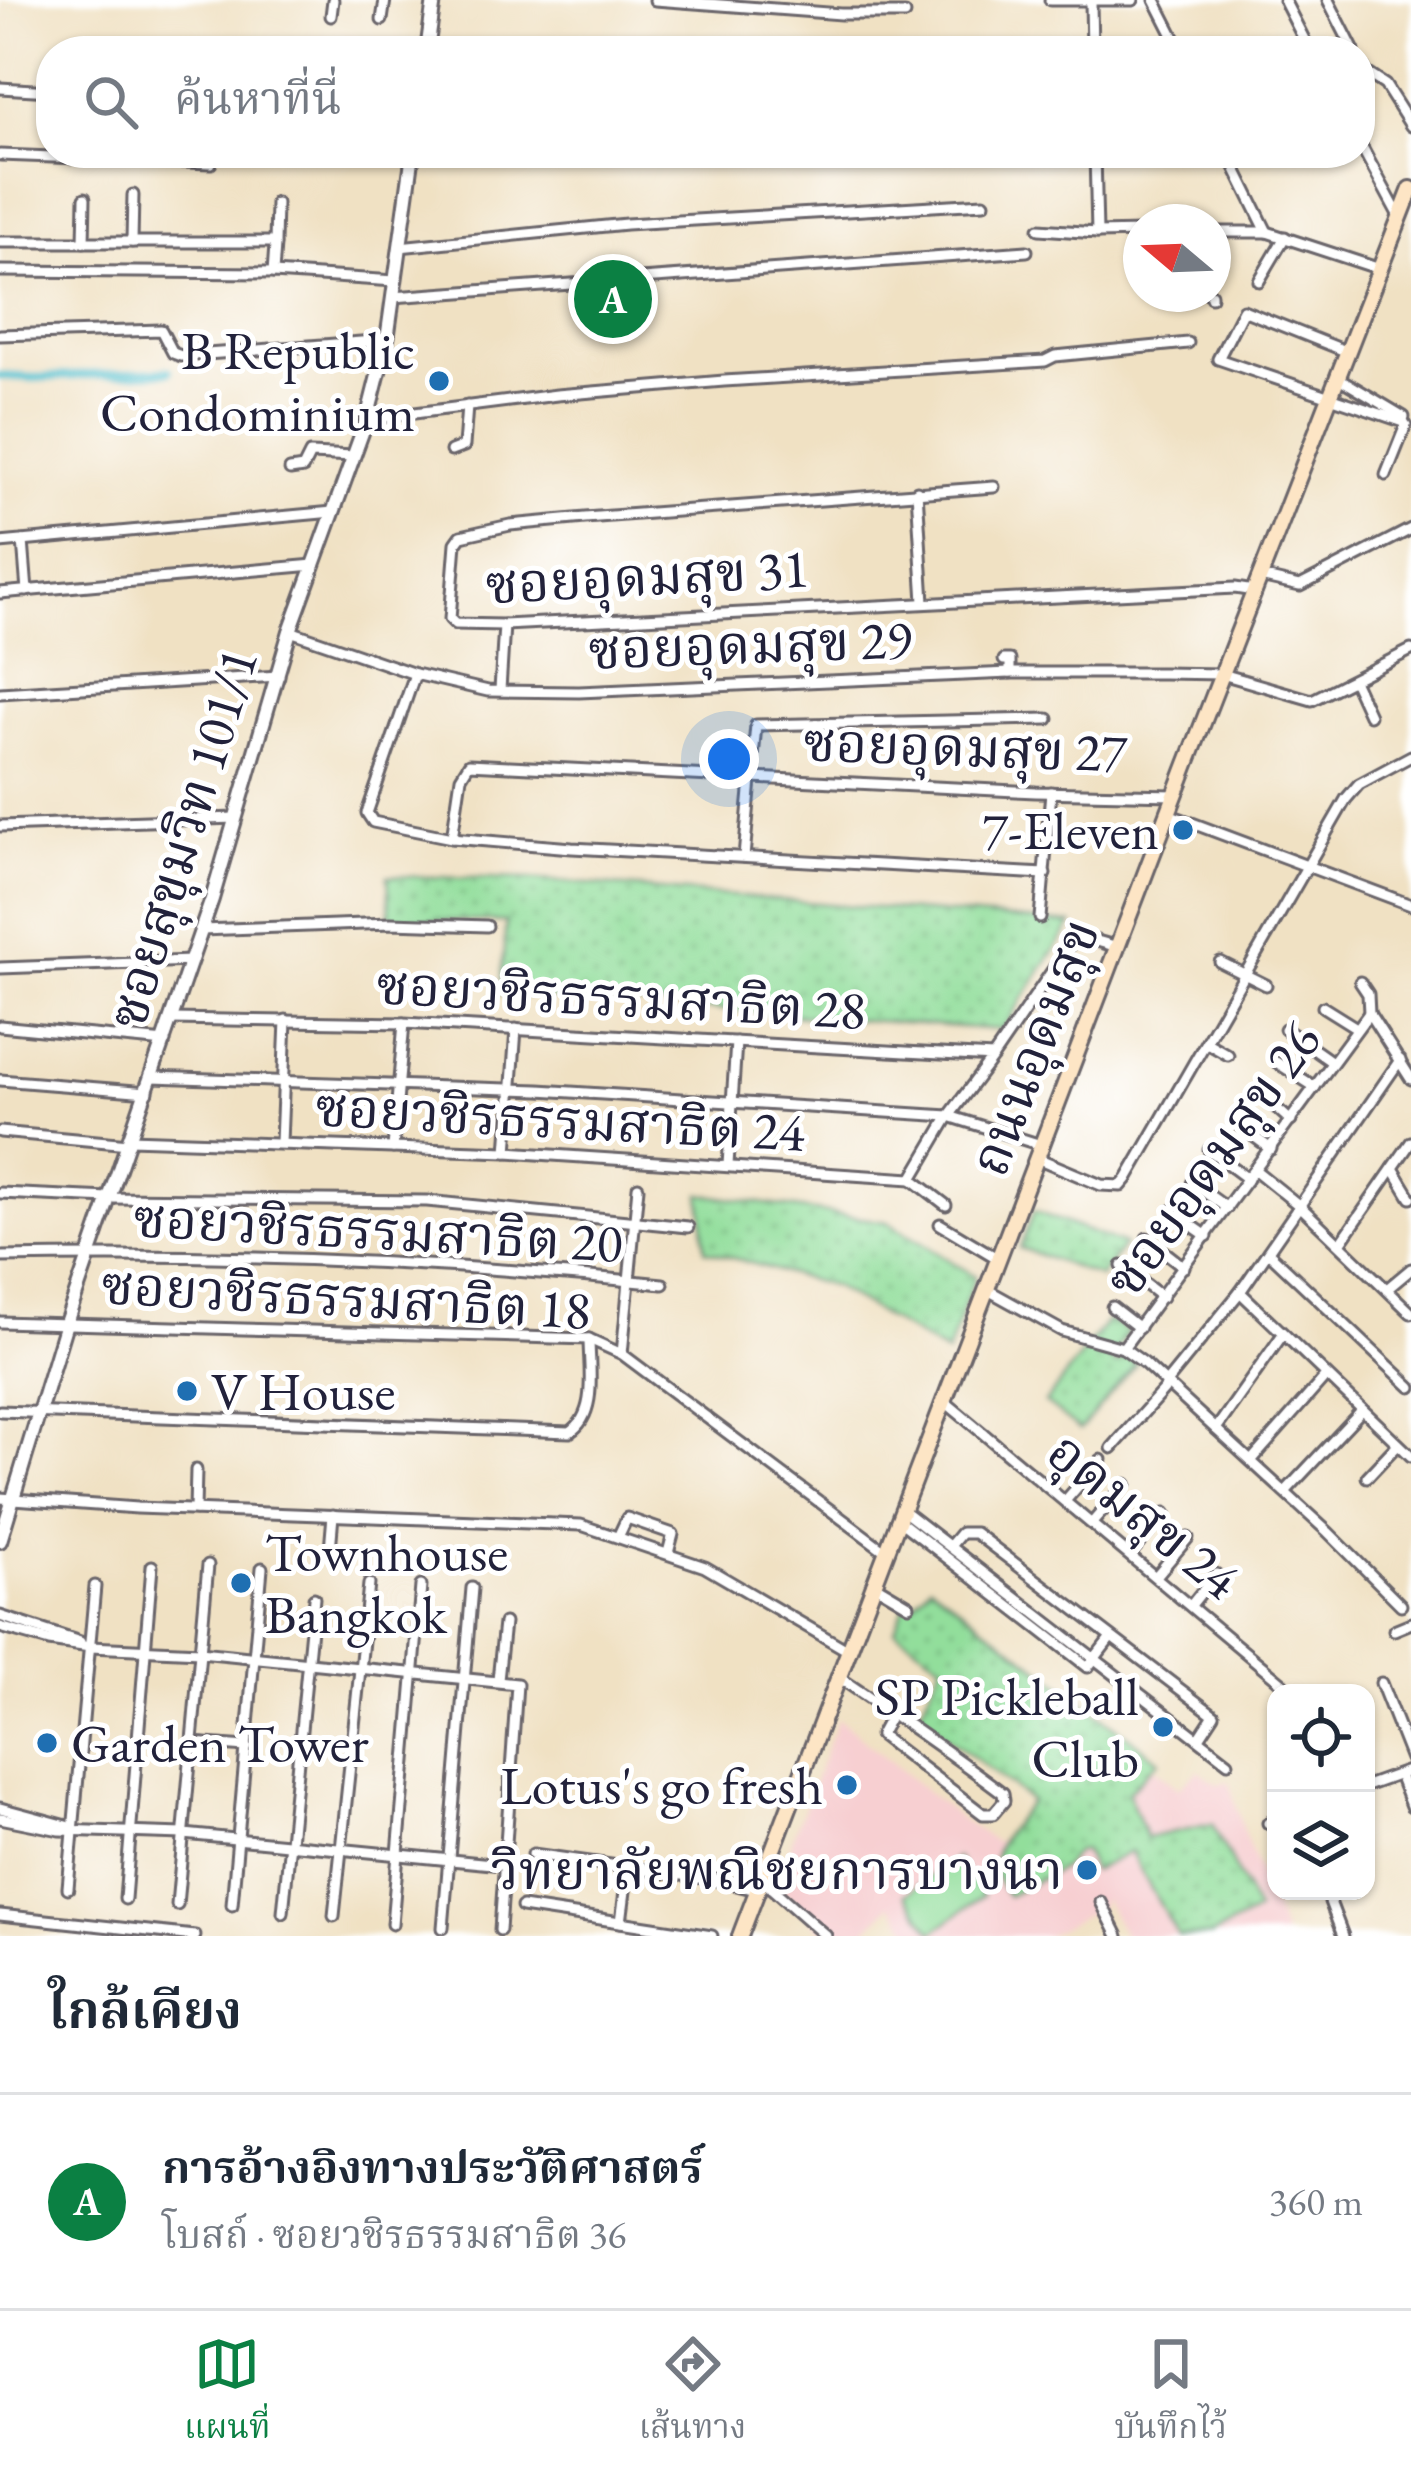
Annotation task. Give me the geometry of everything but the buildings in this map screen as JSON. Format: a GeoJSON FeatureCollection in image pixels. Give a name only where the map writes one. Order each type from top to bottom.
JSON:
{"type":"FeatureCollection","features":[{"type":"Feature","properties":{"kind":"main road","name":"ถนนอุดมสุข"},"geometry":{"type":"LineString","coordinates":[[740,1936],[1411,189]]}},
{"type":"Feature","properties":{"kind":"street"},"geometry":{"type":"LineString","coordinates":[[331,16],[333,0]]}},
{"type":"Feature","properties":{"kind":"street"},"geometry":{"type":"LineString","coordinates":[[382,20],[385,0]]}},
{"type":"Feature","properties":{"kind":"street"},"geometry":{"type":"LineString","coordinates":[[429,36],[434,0]]}},
{"type":"Feature","properties":{"kind":"street"},"geometry":{"type":"LineString","coordinates":[[655,0],[905,14]]}},
{"type":"Feature","properties":{"kind":"street"},"geometry":{"type":"LineString","coordinates":[[842,0],[846,14]]}},
{"type":"Feature","properties":{"kind":"street"},"geometry":{"type":"LineString","coordinates":[[1050,0],[1133,0]]}},
{"type":"Feature","properties":{"kind":"street"},"geometry":{"type":"LineString","coordinates":[[1155,0],[1173,36]]}},
{"type":"Feature","properties":{"kind":"street"},"geometry":{"type":"LineString","coordinates":[[1284,0],[1302,36]]}},
{"type":"Feature","properties":{"kind":"street"},"geometry":{"type":"LineString","coordinates":[[1328,0],[1346,36]]}},
{"type":"Feature","properties":{"kind":"street"},"geometry":{"type":"LineString","coordinates":[[1091,2],[1092,36]]}},
{"type":"Feature","properties":{"kind":"street"},"geometry":{"type":"LineString","coordinates":[[1375,78],[1385,85],[1411,126]]}},
{"type":"Feature","properties":{"kind":"street"},"geometry":{"type":"LineString","coordinates":[[0,88],[36,90]]}},
{"type":"Feature","properties":{"kind":"street"},"geometry":{"type":"LineString","coordinates":[[0,155],[36,156]]}},
{"type":"Feature","properties":{"kind":"street","name":"ซอยสุขุมวิท 101/1"},"geometry":{"type":"LineString","coordinates":[[0,1541],[7,1498],[192,961],[290,631],[367,419],[387,340],[411,168]]}},
{"type":"Feature","properties":{"kind":"street"},"geometry":{"type":"LineString","coordinates":[[1095,168],[1097,233]]}},
{"type":"Feature","properties":{"kind":"street"},"geometry":{"type":"LineString","coordinates":[[1235,168],[1267,232]]}},
{"type":"Feature","properties":{"kind":"street"},"geometry":{"type":"LineString","coordinates":[[1373,168],[1400,218]]}},
{"type":"Feature","properties":{"kind":"street"},"geometry":{"type":"LineString","coordinates":[[132,242],[133,195]]}},
{"type":"Feature","properties":{"kind":"street"},"geometry":{"type":"LineString","coordinates":[[84,242],[85,198]]}},
{"type":"Feature","properties":{"kind":"street"},"geometry":{"type":"LineString","coordinates":[[273,273],[276,202]]}},
{"type":"Feature","properties":{"kind":"street"},"geometry":{"type":"LineString","coordinates":[[399,247],[626,224],[984,203]]}},
{"type":"Feature","properties":{"kind":"street"},"geometry":{"type":"LineString","coordinates":[[1039,229],[1123,232]]}},
{"type":"Feature","properties":{"kind":"street"},"geometry":{"type":"LineString","coordinates":[[1231,232],[1267,232],[1380,269]]}},
{"type":"Feature","properties":{"kind":"street"},"geometry":{"type":"LineString","coordinates":[[1259,281],[1286,237]]}},
{"type":"Feature","properties":{"kind":"street"},"geometry":{"type":"LineString","coordinates":[[0,242],[275,244]]}},
{"type":"Feature","properties":{"kind":"street"},"geometry":{"type":"LineString","coordinates":[[393,298],[1027,251]]}},
{"type":"Feature","properties":{"kind":"street"},"geometry":{"type":"LineString","coordinates":[[0,271],[273,273],[395,280]]}},
{"type":"Feature","properties":{"kind":"street"},"geometry":{"type":"LineString","coordinates":[[1348,352],[1243,310],[1218,359],[1407,420]]}},
{"type":"Feature","properties":{"kind":"street"},"geometry":{"type":"LineString","coordinates":[[0,335],[161,330],[172,353],[181,356],[387,340]]}},
{"type":"Feature","properties":{"kind":"street"},"geometry":{"type":"LineString","coordinates":[[367,419],[724,381],[1045,361],[1055,356],[1188,344]]}},
{"type":"Feature","properties":{"kind":"street"},"geometry":{"type":"LineString","coordinates":[[1337,377],[1407,420]]}},
{"type":"Feature","properties":{"kind":"street"},"geometry":{"type":"LineString","coordinates":[[451,451],[464,446],[467,406]]}},
{"type":"Feature","properties":{"kind":"street"},"geometry":{"type":"LineString","coordinates":[[1386,475],[1407,420]]}},
{"type":"Feature","properties":{"kind":"street"},"geometry":{"type":"LineString","coordinates":[[290,470],[303,468],[310,454],[353,456]]}},
{"type":"Feature","properties":{"kind":"street","name":"ซอยอุดมสุข 31"},"geometry":{"type":"LineString","coordinates":[[994,487],[510,525],[461,536],[456,543],[452,621],[504,625],[1257,584],[1300,586],[1411,529]]}},
{"type":"Feature","properties":{"kind":"street"},"geometry":{"type":"LineString","coordinates":[[917,491],[923,602]]}},
{"type":"Feature","properties":{"kind":"street"},"geometry":{"type":"LineString","coordinates":[[0,542],[333,512]]}},
{"type":"Feature","properties":{"kind":"street"},"geometry":{"type":"LineString","coordinates":[[22,541],[27,591]]}},
{"type":"Feature","properties":{"kind":"street"},"geometry":{"type":"LineString","coordinates":[[0,593],[314,565]]}},
{"type":"Feature","properties":{"kind":"street"},"geometry":{"type":"LineString","coordinates":[[500,690],[504,625]]}},
{"type":"Feature","properties":{"kind":"street","name":"ซอยอุดมสุข 29"},"geometry":{"type":"LineString","coordinates":[[290,631],[415,674],[479,690],[579,692],[1010,673],[1222,674],[1312,700],[1411,650]]}},
{"type":"Feature","properties":{"kind":"street"},"geometry":{"type":"LineString","coordinates":[[1004,660],[1010,660],[1010,673]]}},
{"type":"Feature","properties":{"kind":"street"},"geometry":{"type":"LineString","coordinates":[[415,674],[368,818],[452,838],[1045,874]]}},
{"type":"Feature","properties":{"kind":"street"},"geometry":{"type":"LineString","coordinates":[[0,693],[279,676]]}},
{"type":"Feature","properties":{"kind":"street"},"geometry":{"type":"LineString","coordinates":[[1354,680],[1369,715]]}},
{"type":"Feature","properties":{"kind":"street"},"geometry":{"type":"LineString","coordinates":[[744,857],[756,725],[1048,719]]}},
{"type":"Feature","properties":{"kind":"street"},"geometry":{"type":"LineString","coordinates":[[152,1077],[510,1089],[949,1116],[1039,1151],[1101,1184],[1121,1186],[1306,863],[1359,784],[1411,756]]}},
{"type":"Feature","properties":{"kind":"street","name":"ซอยอุดมสุข 27"},"geometry":{"type":"LineString","coordinates":[[452,838],[461,777],[469,764],[1175,795]]}},
{"type":"Feature","properties":{"kind":"street"},"geometry":{"type":"LineString","coordinates":[[1040,918],[1051,792]]}},
{"type":"Feature","properties":{"kind":"street"},"geometry":{"type":"LineString","coordinates":[[1168,814],[1411,905]]}},
{"type":"Feature","properties":{"kind":"street"},"geometry":{"type":"LineString","coordinates":[[0,826],[236,818]]}},
{"type":"Feature","properties":{"kind":"street"},"geometry":{"type":"LineString","coordinates":[[201,930],[391,923],[487,926]]}},
{"type":"Feature","properties":{"kind":"street"},"geometry":{"type":"LineString","coordinates":[[946,1205],[912,1179],[949,1116],[1074,939],[1118,947]]}},
{"type":"Feature","properties":{"kind":"street"},"geometry":{"type":"LineString","coordinates":[[0,968],[192,961]]}},
{"type":"Feature","properties":{"kind":"street"},"geometry":{"type":"LineString","coordinates":[[1220,962],[1266,985]]}},
{"type":"Feature","properties":{"kind":"street"},"geometry":{"type":"LineString","coordinates":[[1360,982],[1368,994],[1366,1015],[1411,1079]]}},
{"type":"Feature","properties":{"kind":"street"},"geometry":{"type":"LineString","coordinates":[[1323,1007],[1355,1027]]}},
{"type":"Feature","properties":{"kind":"street","name":"ซอยอุดมสุข 26"},"geometry":{"type":"LineString","coordinates":[[1123,1348],[1366,1015]]}},
{"type":"Feature","properties":{"kind":"street","name":"ซอยวชิรธรรมสาธิต 28"},"geometry":{"type":"LineString","coordinates":[[172,1018],[404,1023],[993,1057]]}},
{"type":"Feature","properties":{"kind":"street"},"geometry":{"type":"LineString","coordinates":[[281,1143],[286,1021]]}},
{"type":"Feature","properties":{"kind":"street"},"geometry":{"type":"LineString","coordinates":[[393,1148],[404,1023]]}},
{"type":"Feature","properties":{"kind":"street"},"geometry":{"type":"LineString","coordinates":[[0,1026],[164,1042]]}},
{"type":"Feature","properties":{"kind":"street"},"geometry":{"type":"LineString","coordinates":[[507,1152],[516,1029]]}},
{"type":"Feature","properties":{"kind":"street"},"geometry":{"type":"LineString","coordinates":[[1285,1029],[1332,1062]]}},
{"type":"Feature","properties":{"kind":"street"},"geometry":{"type":"LineString","coordinates":[[728,1165],[736,1042]]}},
{"type":"Feature","properties":{"kind":"street"},"geometry":{"type":"LineString","coordinates":[[1207,1042],[1228,1055]]}},
{"type":"Feature","properties":{"kind":"street"},"geometry":{"type":"LineString","coordinates":[[1112,1448],[1240,1292],[1400,1060]]}},
{"type":"Feature","properties":{"kind":"street"},"geometry":{"type":"LineString","coordinates":[[1276,1062],[1315,1087]]}},
{"type":"Feature","properties":{"kind":"street"},"geometry":{"type":"LineString","coordinates":[[0,1080],[148,1092]]}},
{"type":"Feature","properties":{"kind":"street"},"geometry":{"type":"LineString","coordinates":[[1263,1096],[1291,1121]]}},
{"type":"Feature","properties":{"kind":"street"},"geometry":{"type":"LineString","coordinates":[[1233,1121],[1271,1149]]}},
{"type":"Feature","properties":{"kind":"street","name":"ซอยวชิรธรรมสาธิต 24"},"geometry":{"type":"LineString","coordinates":[[0,1132],[129,1142],[507,1152],[912,1179]]}},
{"type":"Feature","properties":{"kind":"street"},"geometry":{"type":"LineString","coordinates":[[1340,1244],[1411,1142]]}},
{"type":"Feature","properties":{"kind":"street"},"geometry":{"type":"LineString","coordinates":[[1209,1150],[1301,1207],[1411,1312]]}},
{"type":"Feature","properties":{"kind":"street"},"geometry":{"type":"LineString","coordinates":[[1393,1168],[1411,1198]]}},
{"type":"Feature","properties":{"kind":"street"},"geometry":{"type":"LineString","coordinates":[[1192,1183],[1227,1208]]}},
{"type":"Feature","properties":{"kind":"street"},"geometry":{"type":"LineString","coordinates":[[622,1354],[638,1186]]}},
{"type":"Feature","properties":{"kind":"street"},"geometry":{"type":"LineString","coordinates":[[0,1193],[427,1201],[688,1227]]}},
{"type":"Feature","properties":{"kind":"street"},"geometry":{"type":"LineString","coordinates":[[1171,1211],[1207,1236]]}},
{"type":"Feature","properties":{"kind":"street"},"geometry":{"type":"LineString","coordinates":[[940,1224],[997,1258]]}},
{"type":"Feature","properties":{"kind":"street"},"geometry":{"type":"LineString","coordinates":[[1147,1238],[1184,1267]]}},
{"type":"Feature","properties":{"kind":"street"},"geometry":{"type":"LineString","coordinates":[[1268,1252],[1411,1387]]}},
{"type":"Feature","properties":{"kind":"street","name":"ซอยวชิรธรรมสาธิต 20"},"geometry":{"type":"LineString","coordinates":[[0,1257],[418,1262],[663,1284]]}},
{"type":"Feature","properties":{"kind":"street"},"geometry":{"type":"LineString","coordinates":[[1122,1267],[1162,1297]]}},
{"type":"Feature","properties":{"kind":"street"},"geometry":{"type":"LineString","coordinates":[[1387,1289],[1411,1269]]}},
{"type":"Feature","properties":{"kind":"street","name":"ซอยอุดมสุข 26"},"geometry":{"type":"LineString","coordinates":[[986,1289],[1062,1331],[1123,1348],[1252,1461],[1401,1605]]}},
{"type":"Feature","properties":{"kind":"street"},"geometry":{"type":"LineString","coordinates":[[1240,1292],[1411,1456]]}},
{"type":"Feature","properties":{"kind":"street"},"geometry":{"type":"LineString","coordinates":[[1112,1307],[1138,1328]]}},
{"type":"Feature","properties":{"kind":"street","name":"ซอยวชิรธรรมสาธิต 18"},"geometry":{"type":"LineString","coordinates":[[0,1322],[589,1339],[622,1354],[885,1551]]}},
{"type":"Feature","properties":{"kind":"street"},"geometry":{"type":"LineString","coordinates":[[1216,1429],[1283,1334]]}},
{"type":"Feature","properties":{"kind":"street"},"geometry":{"type":"LineString","coordinates":[[0,1411],[570,1432],[588,1410],[589,1339]]}},
{"type":"Feature","properties":{"kind":"street"},"geometry":{"type":"LineString","coordinates":[[1252,1461],[1326,1376]]}},
{"type":"Feature","properties":{"kind":"street","name":"อุดมสุข 24"},"geometry":{"type":"LineString","coordinates":[[943,1400],[1284,1684]]}},
{"type":"Feature","properties":{"kind":"street"},"geometry":{"type":"LineString","coordinates":[[1285,1492],[1362,1410]]}},
{"type":"Feature","properties":{"kind":"street"},"geometry":{"type":"LineString","coordinates":[[1367,1477],[1398,1444]]}},
{"type":"Feature","properties":{"kind":"street"},"geometry":{"type":"LineString","coordinates":[[1065,1502],[1101,1460]]}},
{"type":"Feature","properties":{"kind":"street"},"geometry":{"type":"LineString","coordinates":[[195,1510],[196,1470]]}},
{"type":"Feature","properties":{"kind":"street"},"geometry":{"type":"LineString","coordinates":[[1092,1522],[1126,1484]]}},
{"type":"Feature","properties":{"kind":"street"},"geometry":{"type":"LineString","coordinates":[[7,1498],[569,1525],[705,1567],[847,1650]]}},
{"type":"Feature","properties":{"kind":"street"},"geometry":{"type":"LineString","coordinates":[[1131,1553],[1165,1513]]}},
{"type":"Feature","properties":{"kind":"street"},"geometry":{"type":"LineString","coordinates":[[899,1514],[1088,1667],[1111,1637]]}},
{"type":"Feature","properties":{"kind":"street"},"geometry":{"type":"LineString","coordinates":[[330,1550],[333,1515]]}},
{"type":"Feature","properties":{"kind":"street"},"geometry":{"type":"LineString","coordinates":[[618,1537],[627,1518],[665,1528],[673,1534],[668,1552]]}},
{"type":"Feature","properties":{"kind":"street"},"geometry":{"type":"LineString","coordinates":[[945,1547],[961,1533],[975,1533],[1214,1715],[1199,1738]]}},
{"type":"Feature","properties":{"kind":"street"},"geometry":{"type":"LineString","coordinates":[[1157,1575],[1189,1538]]}},
{"type":"Feature","properties":{"kind":"street"},"geometry":{"type":"LineString","coordinates":[[177,1905],[208,1565]]}},
{"type":"Feature","properties":{"kind":"street"},"geometry":{"type":"LineString","coordinates":[[125,1900],[152,1566]]}},
{"type":"Feature","properties":{"kind":"street"},"geometry":{"type":"LineString","coordinates":[[232,1905],[262,1568]]}},
{"type":"Feature","properties":{"kind":"street"},"geometry":{"type":"LineString","coordinates":[[1192,1604],[1216,1574]]}},
{"type":"Feature","properties":{"kind":"street"},"geometry":{"type":"LineString","coordinates":[[872,1583],[909,1605]]}},
{"type":"Feature","properties":{"kind":"street"},"geometry":{"type":"LineString","coordinates":[[334,1916],[369,1584]]}},
{"type":"Feature","properties":{"kind":"street"},"geometry":{"type":"LineString","coordinates":[[68,1888],[95,1586]]}},
{"type":"Feature","properties":{"kind":"street"},"geometry":{"type":"LineString","coordinates":[[392,1924],[421,1586]]}},
{"type":"Feature","properties":{"kind":"street"},"geometry":{"type":"LineString","coordinates":[[443,1928],[472,1588]]}},
{"type":"Feature","properties":{"kind":"street"},"geometry":{"type":"LineString","coordinates":[[284,1913],[314,1598]]}},
{"type":"Feature","properties":{"kind":"street"},"geometry":{"type":"LineString","coordinates":[[0,1616],[90,1647]]}},
{"type":"Feature","properties":{"kind":"street"},"geometry":{"type":"LineString","coordinates":[[1394,1630],[1411,1623]]}},
{"type":"Feature","properties":{"kind":"street"},"geometry":{"type":"LineString","coordinates":[[498,1680],[504,1624]]}},
{"type":"Feature","properties":{"kind":"street"},"geometry":{"type":"LineString","coordinates":[[0,1627],[90,1647],[200,1652],[514,1682],[517,1693],[500,1930]]}},
{"type":"Feature","properties":{"kind":"street"},"geometry":{"type":"LineString","coordinates":[[1095,1658],[1228,1762]]}},
{"type":"Feature","properties":{"kind":"street"},"geometry":{"type":"LineString","coordinates":[[837,1676],[892,1713],[1003,1793],[1004,1801],[993,1814],[986,1816],[880,1735],[892,1713]]}},
{"type":"Feature","properties":{"kind":"street"},"geometry":{"type":"LineString","coordinates":[[1382,1683],[1411,1759]]}},
{"type":"Feature","properties":{"kind":"street"},"geometry":{"type":"LineString","coordinates":[[192,1743],[247,1747]]}},
{"type":"Feature","properties":{"kind":"street"},"geometry":{"type":"LineString","coordinates":[[1375,1783],[1411,1770]]}},
{"type":"Feature","properties":{"kind":"street"},"geometry":{"type":"LineString","coordinates":[[1399,1774],[1411,1806]]}},
{"type":"Feature","properties":{"kind":"street"},"geometry":{"type":"LineString","coordinates":[[0,1808],[72,1828]]}},
{"type":"Feature","properties":{"kind":"street"},"geometry":{"type":"LineString","coordinates":[[0,1818],[502,1864]]}},
{"type":"Feature","properties":{"kind":"street"},"geometry":{"type":"LineString","coordinates":[[533,1854],[759,1884],[826,1936]]}},
{"type":"Feature","properties":{"kind":"street"},"geometry":{"type":"LineString","coordinates":[[621,1922],[628,1868]]}},
{"type":"Feature","properties":{"kind":"street"},"geometry":{"type":"LineString","coordinates":[[1328,1900],[1342,1936]]}},
{"type":"Feature","properties":{"kind":"street"},"geometry":{"type":"LineString","coordinates":[[1101,1902],[1118,1936]]}},
{"type":"Feature","properties":{"kind":"street"},"geometry":{"type":"LineString","coordinates":[[522,1907],[712,1936]]}},
{"type":"Feature","properties":{"kind":"street"},"geometry":{"type":"LineString","coordinates":[[0,1916],[195,1936]]}},
{"type":"Feature","properties":{"kind":"shaded area","name":"วิทยาลัยพณิชยการบางนา"},"geometry":{"type":"Polygon","coordinates":[[[838,1718],[996,1843],[1030,1804],[1075,1840],[1154,1768],[1179,1788],[1199,1770],[1217,1784],[1229,1781],[1267,1900],[1284,1936],[1124,1936],[1104,1899],[1100,1908],[1046,1936],[915,1936],[891,1905],[860,1936],[828,1936],[775,1884],[838,1718]]]}},
{"type":"Feature","properties":{"kind":"green space"},"geometry":{"type":"Polygon","coordinates":[[[388,876],[527,879],[1072,924],[1002,1030],[500,994],[506,922],[390,919],[388,876]]]}},
{"type":"Feature","properties":{"kind":"green space"},"geometry":{"type":"Polygon","coordinates":[[[701,1194],[887,1222],[975,1276],[947,1354],[834,1287],[705,1250],[701,1194]]]}},
{"type":"Feature","properties":{"kind":"green space"},"geometry":{"type":"Polygon","coordinates":[[[1034,1211],[1124,1245],[1100,1277],[1020,1248],[1034,1211]]]}},
{"type":"Feature","properties":{"kind":"green space"},"geometry":{"type":"Polygon","coordinates":[[[1108,1320],[1128,1332],[1110,1359],[1116,1365],[1124,1357],[1136,1364],[1080,1430],[1045,1403],[1108,1320]]]}},
{"type":"Feature","properties":{"kind":"green space"},"geometry":{"type":"Polygon","coordinates":[[[930,1584],[1159,1760],[1128,1792],[1146,1838],[1212,1824],[1257,1912],[1211,1936],[1178,1936],[1130,1852],[1092,1871],[1083,1850],[1076,1851],[1062,1868],[1008,1896],[998,1882],[994,1857],[1031,1801],[918,1715],[942,1663],[895,1630],[907,1600],[914,1604],[930,1584]]]}},
{"type":"Feature","properties":{"kind":"green space"},"geometry":{"type":"Polygon","coordinates":[[[956,1858],[983,1896],[933,1932],[906,1894],[956,1858]]]}},
{"type":"Feature","properties":{"kind":"waterway"},"geometry":{"type":"LineString","coordinates":[[0,376],[169,371]]}},
{"type":"Feature","properties":{"kind":"place","name":"การอ้างอิงทางประวัติศาสตร์"},"geometry":{"type":"Point","coordinates":[613,299]}},
{"type":"Feature","properties":{"kind":"place","name":"B Republic Condominium"},"geometry":{"type":"Point","coordinates":[439,381]}},
{"type":"Feature","properties":{"kind":"place","name":"7-Eleven"},"geometry":{"type":"Point","coordinates":[1183,830]}},
{"type":"Feature","properties":{"kind":"place","name":"V House"},"geometry":{"type":"Point","coordinates":[187,1391]}},
{"type":"Feature","properties":{"kind":"place","name":"Townhouse Bangkok"},"geometry":{"type":"Point","coordinates":[241,1583]}},
{"type":"Feature","properties":{"kind":"place","name":"SP Pickleball Club"},"geometry":{"type":"Point","coordinates":[1163,1727]}},
{"type":"Feature","properties":{"kind":"place","name":"Garden Tower"},"geometry":{"type":"Point","coordinates":[47,1743]}},
{"type":"Feature","properties":{"kind":"place","name":"Lotus's go fresh"},"geometry":{"type":"Point","coordinates":[847,1785]}},
{"type":"Feature","properties":{"kind":"place","name":"วิทยาลัยพณิชยการบางนา"},"geometry":{"type":"Point","coordinates":[1087,1870]}}]}
